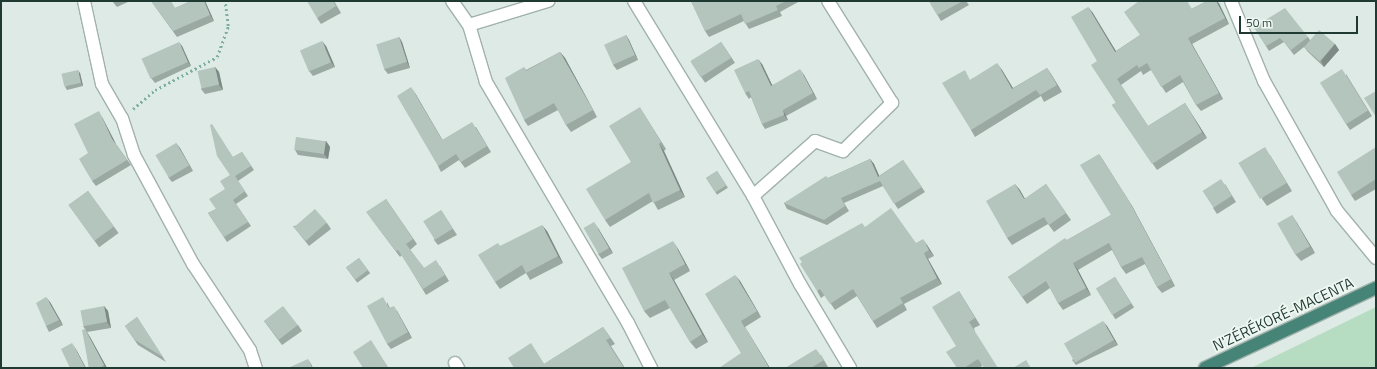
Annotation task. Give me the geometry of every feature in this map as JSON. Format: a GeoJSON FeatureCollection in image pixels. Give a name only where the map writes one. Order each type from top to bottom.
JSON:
{"type":"FeatureCollection","features":[{"type":"Feature","properties":{"kind":"highway","name":"N'ZÉRÉKORÉ-MACENTA"},"geometry":{"type":"LineString","coordinates":[[1204,368],[1376,288]]}},
{"type":"Feature","properties":{"kind":"street"},"geometry":{"type":"LineString","coordinates":[[84,1],[102,84],[122,118],[134,155],[193,264],[250,350],[256,368]]}},
{"type":"Feature","properties":{"kind":"street"},"geometry":{"type":"LineString","coordinates":[[452,1],[469,25],[486,82],[628,323],[651,368]]}},
{"type":"Feature","properties":{"kind":"street"},"geometry":{"type":"LineString","coordinates":[[469,25],[548,1]]}},
{"type":"Feature","properties":{"kind":"street"},"geometry":{"type":"LineString","coordinates":[[634,1],[753,196],[800,284],[850,368]]}},
{"type":"Feature","properties":{"kind":"street"},"geometry":{"type":"LineString","coordinates":[[753,196],[815,140],[843,151],[892,103],[828,1]]}},
{"type":"Feature","properties":{"kind":"street"},"geometry":{"type":"LineString","coordinates":[[1232,1],[1264,81],[1337,212],[1376,258]]}},
{"type":"Feature","properties":{"kind":"path"},"geometry":{"type":"LineString","coordinates":[[122,118],[155,90],[217,57],[228,26],[225,1]]}},
{"type":"Feature","properties":{"kind":"green space"},"geometry":{"type":"Polygon","coordinates":[[[1376,307],[1376,368],[1251,368],[1376,307]]]}},
{"type":"Feature","properties":{"kind":"building"},"geometry":{"type":"Polygon","coordinates":[[[151,1],[171,1],[175,8],[191,1],[204,1],[210,15],[173,31],[151,1]]]}},
{"type":"Feature","properties":{"kind":"building"},"geometry":{"type":"Polygon","coordinates":[[[307,1],[333,1],[336,6],[317,18],[307,1]]]}},
{"type":"Feature","properties":{"kind":"building"},"geometry":{"type":"Polygon","coordinates":[[[691,1],[786,1],[776,6],[778,10],[745,24],[741,14],[705,31],[691,1]]]}},
{"type":"Feature","properties":{"kind":"building"},"geometry":{"type":"Polygon","coordinates":[[[929,1],[963,1],[937,15],[929,1]]]}},
{"type":"Feature","properties":{"kind":"building"},"geometry":{"type":"Polygon","coordinates":[[[1139,1],[1187,1],[1192,9],[1207,1],[1216,1],[1225,18],[1188,38],[1219,93],[1196,105],[1180,75],[1161,87],[1147,63],[1139,68],[1137,65],[1117,79],[1148,126],[1185,103],[1202,132],[1152,164],[1112,105],[1116,103],[1091,65],[1097,61],[1071,17],[1088,7],[1115,52],[1140,35],[1124,12],[1139,1]]]}},
{"type":"Feature","properties":{"kind":"building"},"geometry":{"type":"Polygon","coordinates":[[[1285,8],[1308,37],[1291,50],[1280,38],[1266,46],[1254,27],[1285,8]]]}},
{"type":"Feature","properties":{"kind":"building"},"geometry":{"type":"Polygon","coordinates":[[[1319,30],[1335,44],[1320,61],[1304,47],[1319,30]]]}},
{"type":"Feature","properties":{"kind":"building"},"geometry":{"type":"Polygon","coordinates":[[[626,35],[635,55],[613,65],[604,45],[626,35]]]}},
{"type":"Feature","properties":{"kind":"building"},"geometry":{"type":"Polygon","coordinates":[[[399,37],[407,62],[384,69],[376,44],[399,37]]]}},
{"type":"Feature","properties":{"kind":"building"},"geometry":{"type":"Polygon","coordinates":[[[322,41],[331,62],[309,72],[300,50],[322,41]]]}},
{"type":"Feature","properties":{"kind":"building"},"geometry":{"type":"Polygon","coordinates":[[[179,42],[188,62],[150,79],[142,59],[179,42]]]}},
{"type":"Feature","properties":{"kind":"building"},"geometry":{"type":"Polygon","coordinates":[[[721,42],[731,58],[701,77],[690,61],[721,42]]]}},
{"type":"Feature","properties":{"kind":"building"},"geometry":{"type":"Polygon","coordinates":[[[560,52],[593,110],[566,125],[554,103],[524,120],[505,78],[524,67],[526,71],[560,52]]]}},
{"type":"Feature","properties":{"kind":"building"},"geometry":{"type":"Polygon","coordinates":[[[758,59],[771,86],[800,69],[813,93],[783,110],[784,115],[762,124],[749,91],[745,93],[734,70],[758,59]]]}},
{"type":"Feature","properties":{"kind":"building"},"geometry":{"type":"Polygon","coordinates":[[[997,63],[1012,89],[1047,68],[1057,85],[1040,95],[1036,90],[971,130],[942,83],[965,70],[970,80],[997,63]]]}},
{"type":"Feature","properties":{"kind":"building"},"geometry":{"type":"Polygon","coordinates":[[[215,67],[219,85],[202,89],[197,71],[215,67]]]}},
{"type":"Feature","properties":{"kind":"building"},"geometry":{"type":"Polygon","coordinates":[[[1342,69],[1368,111],[1346,124],[1320,83],[1342,69]]]}},
{"type":"Feature","properties":{"kind":"building"},"geometry":{"type":"Polygon","coordinates":[[[78,70],[81,83],[64,86],[61,74],[78,70]]]}},
{"type":"Feature","properties":{"kind":"building"},"geometry":{"type":"Polygon","coordinates":[[[411,87],[442,140],[472,122],[487,146],[461,162],[456,154],[438,166],[397,96],[411,87]]]}},
{"type":"Feature","properties":{"kind":"building"},"geometry":{"type":"Polygon","coordinates":[[[1376,91],[1376,117],[1364,98],[1376,91]]]}},
{"type":"Feature","properties":{"kind":"building"},"geometry":{"type":"Polygon","coordinates":[[[640,107],[661,142],[659,144],[680,190],[653,203],[649,193],[605,220],[586,189],[631,162],[609,126],[640,107]]]}},
{"type":"Feature","properties":{"kind":"building"},"geometry":{"type":"Polygon","coordinates":[[[99,111],[112,139],[127,160],[92,181],[79,159],[88,153],[74,124],[99,111]]]}},
{"type":"Feature","properties":{"kind":"building"},"geometry":{"type":"Polygon","coordinates":[[[212,124],[233,157],[242,152],[251,166],[235,176],[245,191],[233,200],[248,222],[224,237],[208,213],[216,209],[209,199],[225,189],[220,181],[230,175],[217,156],[210,125],[212,124]]]}},
{"type":"Feature","properties":{"kind":"building"},"geometry":{"type":"Polygon","coordinates":[[[296,137],[326,141],[324,154],[294,150],[296,137]]]}},
{"type":"Feature","properties":{"kind":"building"},"geometry":{"type":"Polygon","coordinates":[[[176,143],[189,165],[169,178],[155,155],[176,143]]]}},
{"type":"Feature","properties":{"kind":"building"},"geometry":{"type":"Polygon","coordinates":[[[1265,147],[1287,183],[1260,199],[1238,163],[1265,147]]]}},
{"type":"Feature","properties":{"kind":"building"},"geometry":{"type":"Polygon","coordinates":[[[1376,147],[1376,179],[1351,195],[1337,172],[1376,147]]]}},
{"type":"Feature","properties":{"kind":"building"},"geometry":{"type":"Polygon","coordinates":[[[1099,154],[1128,199],[1171,279],[1157,287],[1142,257],[1121,267],[1109,243],[1073,263],[1086,288],[1058,303],[1046,281],[1022,297],[1008,277],[1065,238],[1067,240],[1111,215],[1080,165],[1099,154]]]}},
{"type":"Feature","properties":{"kind":"building"},"geometry":{"type":"Polygon","coordinates":[[[870,159],[878,177],[903,160],[922,187],[894,204],[880,181],[841,198],[845,206],[824,220],[784,203],[826,176],[828,178],[870,159]]]}},
{"type":"Feature","properties":{"kind":"building"},"geometry":{"type":"Polygon","coordinates":[[[717,171],[726,185],[715,192],[706,178],[717,171]]]}},
{"type":"Feature","properties":{"kind":"building"},"geometry":{"type":"Polygon","coordinates":[[[1221,179],[1232,196],[1213,208],[1203,191],[1221,179]]]}},
{"type":"Feature","properties":{"kind":"building"},"geometry":{"type":"Polygon","coordinates":[[[1015,184],[1024,199],[1046,184],[1066,213],[1049,225],[1044,217],[1007,238],[986,201],[1015,184]]]}},
{"type":"Feature","properties":{"kind":"building"},"geometry":{"type":"Polygon","coordinates":[[[88,191],[114,227],[94,241],[69,205],[88,191]]]}},
{"type":"Feature","properties":{"kind":"building"},"geometry":{"type":"Polygon","coordinates":[[[386,199],[413,239],[406,244],[424,268],[436,260],[445,275],[423,289],[398,250],[396,251],[366,212],[386,199]]]}},
{"type":"Feature","properties":{"kind":"building"},"geometry":{"type":"Polygon","coordinates":[[[891,208],[916,243],[923,239],[929,250],[924,253],[937,278],[900,298],[903,303],[873,321],[853,289],[830,304],[820,289],[817,291],[800,264],[802,262],[799,258],[862,223],[865,227],[891,208]]]}},
{"type":"Feature","properties":{"kind":"building"},"geometry":{"type":"Polygon","coordinates":[[[315,209],[327,223],[306,241],[294,227],[315,209]]]}},
{"type":"Feature","properties":{"kind":"building"},"geometry":{"type":"Polygon","coordinates":[[[441,210],[453,229],[435,240],[423,221],[441,210]]]}},
{"type":"Feature","properties":{"kind":"building"},"geometry":{"type":"Polygon","coordinates":[[[1292,215],[1310,246],[1295,255],[1277,224],[1292,215]]]}},
{"type":"Feature","properties":{"kind":"building"},"geometry":{"type":"Polygon","coordinates":[[[594,222],[609,248],[599,254],[584,228],[594,222]]]}},
{"type":"Feature","properties":{"kind":"building"},"geometry":{"type":"Polygon","coordinates":[[[542,225],[558,256],[526,273],[522,265],[495,282],[478,255],[498,243],[500,246],[542,225]]]}},
{"type":"Feature","properties":{"kind":"building"},"geometry":{"type":"Polygon","coordinates":[[[673,241],[685,264],[669,273],[702,334],[690,342],[665,300],[644,311],[622,268],[673,241]]]}},
{"type":"Feature","properties":{"kind":"building"},"geometry":{"type":"Polygon","coordinates":[[[359,258],[368,270],[355,280],[346,268],[359,258]]]}},
{"type":"Feature","properties":{"kind":"building"},"geometry":{"type":"Polygon","coordinates":[[[735,275],[757,311],[741,321],[769,368],[719,368],[741,353],[705,294],[735,275]]]}},
{"type":"Feature","properties":{"kind":"building"},"geometry":{"type":"Polygon","coordinates":[[[1115,277],[1131,304],[1112,315],[1096,288],[1115,277]]]}},
{"type":"Feature","properties":{"kind":"building"},"geometry":{"type":"Polygon","coordinates":[[[959,291],[975,318],[969,322],[998,368],[984,368],[978,359],[964,368],[957,368],[946,352],[956,346],[932,307],[959,291]]]}},
{"type":"Feature","properties":{"kind":"building"},"geometry":{"type":"Polygon","coordinates":[[[46,297],[59,320],[46,326],[36,303],[46,297]]]}},
{"type":"Feature","properties":{"kind":"building"},"geometry":{"type":"Polygon","coordinates":[[[383,297],[389,308],[394,306],[408,332],[387,344],[367,306],[383,297]]]}},
{"type":"Feature","properties":{"kind":"building"},"geometry":{"type":"Polygon","coordinates":[[[104,306],[107,322],[83,326],[80,311],[104,306]]]}},
{"type":"Feature","properties":{"kind":"building"},"geometry":{"type":"Polygon","coordinates":[[[283,306],[298,325],[279,340],[264,321],[283,306]]]}},
{"type":"Feature","properties":{"kind":"building"},"geometry":{"type":"Polygon","coordinates":[[[137,317],[163,357],[135,340],[125,326],[137,317]]]}},
{"type":"Feature","properties":{"kind":"building"},"geometry":{"type":"Polygon","coordinates":[[[1103,321],[1114,340],[1075,363],[1064,344],[1103,321]]]}},
{"type":"Feature","properties":{"kind":"building"},"geometry":{"type":"Polygon","coordinates":[[[603,327],[610,338],[606,340],[624,368],[514,368],[508,358],[531,343],[544,364],[603,327]]]}},
{"type":"Feature","properties":{"kind":"building"},"geometry":{"type":"Polygon","coordinates":[[[85,329],[104,365],[100,368],[89,368],[82,330],[85,329]]]}},
{"type":"Feature","properties":{"kind":"building"},"geometry":{"type":"Polygon","coordinates":[[[371,340],[388,367],[387,368],[363,368],[353,352],[371,340]]]}},
{"type":"Feature","properties":{"kind":"building"},"geometry":{"type":"Polygon","coordinates":[[[72,343],[85,368],[70,368],[61,349],[72,343]]]}},
{"type":"Feature","properties":{"kind":"building"},"geometry":{"type":"Polygon","coordinates":[[[816,349],[824,360],[811,368],[785,368],[816,349]]]}},
{"type":"Feature","properties":{"kind":"building"},"geometry":{"type":"Polygon","coordinates":[[[308,359],[312,368],[288,368],[308,359]]]}},
{"type":"Feature","properties":{"kind":"building"},"geometry":{"type":"Polygon","coordinates":[[[1026,360],[1031,368],[1013,368],[1026,360]]]}}]}
